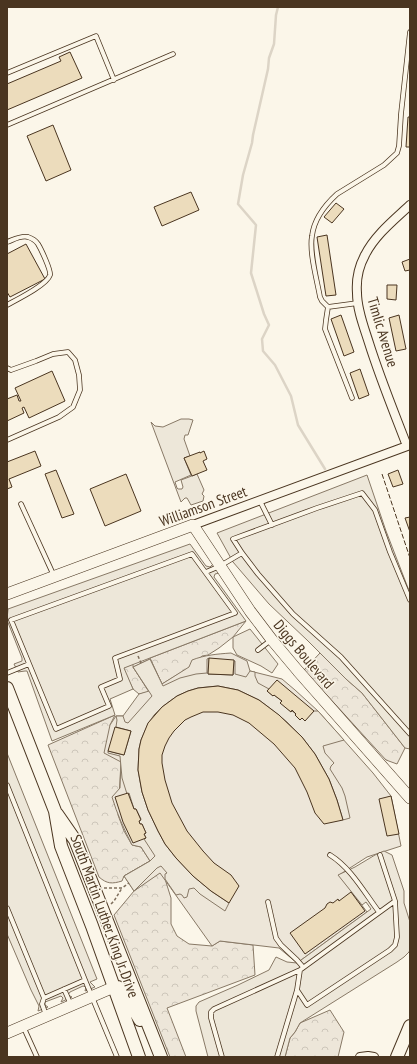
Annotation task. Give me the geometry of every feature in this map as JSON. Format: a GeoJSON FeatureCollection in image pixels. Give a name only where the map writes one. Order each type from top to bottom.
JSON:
{"type":"FeatureCollection","features":[{"type":"Feature","properties":{"kind":"main road"},"geometry":{"type":"LineString","coordinates":[[7,688],[55,811]]}},
{"type":"Feature","properties":{"kind":"main road","name":"South Martin Luther King Jr Drive"},"geometry":{"type":"LineString","coordinates":[[55,811],[61,846],[92,926],[139,1057]]}},
{"type":"Feature","properties":{"kind":"main road","name":"South Martin Luther King Jr Drive"},"geometry":{"type":"LineString","coordinates":[[55,811],[75,840],[160,1054]]}},
{"type":"Feature","properties":{"kind":"main road"},"geometry":{"type":"LineString","coordinates":[[114,987],[124,990],[129,1002],[160,1054]]}},
{"type":"Feature","properties":{"kind":"main road"},"geometry":{"type":"LineString","coordinates":[[397,1057],[410,1026]]}},
{"type":"Feature","properties":{"kind":"street","name":"Timlic Avenue"},"geometry":{"type":"LineString","coordinates":[[409,446],[372,354],[358,303],[357,278],[364,255],[371,245],[410,205]]}},
{"type":"Feature","properties":{"kind":"street"},"geometry":{"type":"LineString","coordinates":[[401,214],[410,215]]}},
{"type":"Feature","properties":{"kind":"street","name":"Williamson Street"},"geometry":{"type":"LineString","coordinates":[[7,594],[409,446]]}},
{"type":"Feature","properties":{"kind":"street","name":"Diggs Boulevard"},"geometry":{"type":"LineString","coordinates":[[193,525],[250,611],[272,640],[408,792]]}},
{"type":"Feature","properties":{"kind":"street"},"geometry":{"type":"LineString","coordinates":[[7,1033],[114,987]]}},
{"type":"Feature","properties":{"kind":"street"},"geometry":{"type":"LineString","coordinates":[[360,1057],[374,1057]]}},
{"type":"Feature","properties":{"kind":"lane"},"geometry":{"type":"LineString","coordinates":[[328,307],[320,297],[312,252],[313,230],[320,212],[337,194],[384,165],[397,153],[399,146],[410,32]]}},
{"type":"Feature","properties":{"kind":"lane"},"geometry":{"type":"LineString","coordinates":[[7,72],[96,36],[114,80]]}},
{"type":"Feature","properties":{"kind":"lane"},"geometry":{"type":"LineString","coordinates":[[7,124],[173,54]]}},
{"type":"Feature","properties":{"kind":"lane"},"geometry":{"type":"LineString","coordinates":[[7,242],[26,236],[32,239],[37,243],[50,270],[50,275],[40,286],[7,305]]}},
{"type":"Feature","properties":{"kind":"lane"},"geometry":{"type":"LineString","coordinates":[[328,307],[358,303]]}},
{"type":"Feature","properties":{"kind":"lane"},"geometry":{"type":"LineString","coordinates":[[328,307],[325,329],[352,398]]}},
{"type":"Feature","properties":{"kind":"lane"},"geometry":{"type":"LineString","coordinates":[[7,368],[10,370],[53,354],[68,352],[75,360],[80,375],[80,390],[73,407],[59,417],[7,440]]}},
{"type":"Feature","properties":{"kind":"lane"},"geometry":{"type":"LineString","coordinates":[[410,600],[374,510],[362,493],[233,540],[293,614],[340,657],[410,734]]}},
{"type":"Feature","properties":{"kind":"lane"},"geometry":{"type":"LineString","coordinates":[[260,501],[272,525]]}},
{"type":"Feature","properties":{"kind":"lane"},"geometry":{"type":"LineString","coordinates":[[21,504],[54,577]]}},
{"type":"Feature","properties":{"kind":"lane"},"geometry":{"type":"LineString","coordinates":[[206,572],[220,566],[242,553]]}},
{"type":"Feature","properties":{"kind":"lane"},"geometry":{"type":"LineString","coordinates":[[192,554],[206,572],[235,614],[115,658],[120,679],[101,687],[109,706],[56,728],[11,620],[192,554]]}},
{"type":"Feature","properties":{"kind":"lane"},"geometry":{"type":"LineString","coordinates":[[258,650],[272,640]]}},
{"type":"Feature","properties":{"kind":"lane"},"geometry":{"type":"LineString","coordinates":[[7,673],[29,664]]}},
{"type":"Feature","properties":{"kind":"lane"},"geometry":{"type":"LineString","coordinates":[[7,785],[117,1057]]}},
{"type":"Feature","properties":{"kind":"lane"},"geometry":{"type":"LineString","coordinates":[[330,855],[339,860],[348,869],[379,912]]}},
{"type":"Feature","properties":{"kind":"lane"},"geometry":{"type":"LineString","coordinates":[[297,990],[307,1005],[390,950],[395,945],[397,937],[395,901],[380,855]]}},
{"type":"Feature","properties":{"kind":"lane"},"geometry":{"type":"LineString","coordinates":[[222,1057],[211,1018],[211,1012],[218,1007],[302,969],[395,901]]}},
{"type":"Feature","properties":{"kind":"lane"},"geometry":{"type":"LineString","coordinates":[[268,902],[276,938],[281,945],[297,960],[302,969],[277,1057]]}},
{"type":"Feature","properties":{"kind":"lane"},"geometry":{"type":"LineString","coordinates":[[7,908],[44,998],[42,1004],[46,1016]]}},
{"type":"Feature","properties":{"kind":"lane"},"geometry":{"type":"LineString","coordinates":[[44,998],[85,980]]}},
{"type":"Feature","properties":{"kind":"lane"},"geometry":{"type":"LineString","coordinates":[[64,989],[71,1006]]}},
{"type":"Feature","properties":{"kind":"lane"},"geometry":{"type":"LineString","coordinates":[[23,1026],[37,1057]]}},
{"type":"Feature","properties":{"kind":"path"},"geometry":{"type":"LineString","coordinates":[[108,905],[114,901],[122,888],[129,884]]}},
{"type":"Feature","properties":{"kind":"path"},"geometry":{"type":"LineString","coordinates":[[102,888],[122,888]]}},
{"type":"Feature","properties":{"kind":"green space"},"geometry":{"type":"Polygon","coordinates":[[[246,621],[233,637],[219,648],[208,655],[202,656],[190,667],[162,684],[150,658],[246,621]]]}},
{"type":"Feature","properties":{"kind":"green space"},"geometry":{"type":"Polygon","coordinates":[[[231,653],[247,661],[250,671],[282,679],[295,690],[318,711],[373,773],[391,796],[401,846],[367,857],[339,875],[367,912],[297,963],[279,948],[220,941],[212,946],[160,873],[134,891],[124,876],[150,861],[141,847],[132,845],[112,797],[120,788],[121,762],[104,753],[110,725],[116,716],[123,716],[139,694],[149,691],[133,667],[150,659],[162,684],[189,667],[192,660],[216,654],[231,653]]]}},
{"type":"Feature","properties":{"kind":"green space"},"geometry":{"type":"Polygon","coordinates":[[[320,653],[362,693],[405,748],[397,764],[386,760],[304,670],[320,653]]]}},
{"type":"Feature","properties":{"kind":"green space"},"geometry":{"type":"Polygon","coordinates":[[[133,664],[133,667],[149,692],[139,694],[133,689],[123,668],[133,664]]]}},
{"type":"Feature","properties":{"kind":"green space"},"geometry":{"type":"Polygon","coordinates":[[[115,715],[110,725],[121,762],[118,815],[124,831],[132,845],[141,847],[150,861],[124,876],[122,881],[112,883],[99,877],[48,745],[115,715]]]}},
{"type":"Feature","properties":{"kind":"green space"},"geometry":{"type":"Polygon","coordinates":[[[160,872],[165,879],[171,898],[171,924],[177,936],[189,944],[212,946],[220,941],[253,945],[255,975],[167,1008],[186,1057],[170,1057],[114,915],[134,891],[160,872]]]}},
{"type":"Feature","properties":{"kind":"green space"},"geometry":{"type":"Polygon","coordinates":[[[330,1010],[344,1032],[338,1057],[285,1057],[290,1038],[300,1023],[330,1010]]]}},
{"type":"Feature","properties":{"kind":"shaded area"},"geometry":{"type":"Polygon","coordinates":[[[181,419],[193,420],[188,435],[185,435],[184,439],[190,456],[184,458],[191,475],[175,482],[178,489],[182,489],[183,487],[181,480],[197,474],[204,490],[202,494],[204,496],[203,501],[191,505],[187,498],[181,502],[151,422],[155,426],[163,427],[181,419]]]}},
{"type":"Feature","properties":{"kind":"shaded area"},"geometry":{"type":"Polygon","coordinates":[[[367,475],[386,531],[410,591],[410,749],[405,748],[362,693],[269,604],[233,562],[217,533],[367,475]]]}},
{"type":"Feature","properties":{"kind":"shaded area"},"geometry":{"type":"Polygon","coordinates":[[[190,544],[206,566],[210,567],[213,564],[219,573],[215,574],[214,577],[246,621],[124,668],[133,689],[110,699],[115,715],[52,741],[27,671],[18,672],[14,664],[22,661],[22,658],[7,620],[8,609],[190,544]]]}},
{"type":"Feature","properties":{"kind":"shaded area"},"geometry":{"type":"Polygon","coordinates":[[[250,629],[278,664],[272,673],[237,655],[233,648],[233,637],[250,629]]]}},
{"type":"Feature","properties":{"kind":"shaded area"},"geometry":{"type":"Polygon","coordinates":[[[209,658],[208,674],[233,675],[235,661],[235,674],[246,677],[250,671],[255,672],[258,683],[269,689],[267,691],[282,701],[281,703],[291,712],[292,711],[296,714],[295,715],[300,720],[302,718],[305,720],[314,711],[318,711],[344,740],[323,746],[325,753],[334,763],[330,769],[342,788],[350,818],[343,820],[329,779],[315,754],[302,737],[287,722],[259,700],[238,690],[218,686],[198,688],[188,691],[170,701],[154,715],[141,740],[138,770],[142,792],[148,810],[165,844],[193,876],[211,891],[229,903],[225,911],[200,894],[194,888],[189,889],[187,897],[184,898],[180,894],[176,895],[165,879],[165,874],[167,873],[161,866],[157,868],[134,891],[124,876],[150,861],[155,856],[144,839],[146,838],[144,834],[146,833],[142,824],[140,824],[139,821],[141,819],[136,809],[134,809],[129,793],[127,794],[122,778],[120,756],[108,753],[108,751],[124,755],[131,731],[116,727],[116,716],[123,716],[125,722],[128,723],[152,696],[133,667],[150,659],[163,686],[180,678],[207,673],[207,659],[209,658]]]}},
{"type":"Feature","properties":{"kind":"shaded area"},"geometry":{"type":"Polygon","coordinates":[[[7,753],[97,979],[90,982],[95,987],[85,991],[86,987],[83,986],[70,992],[68,995],[72,997],[61,1002],[63,998],[61,996],[45,1002],[45,1005],[48,1007],[38,1011],[39,1006],[7,934],[7,753]]]}},
{"type":"Feature","properties":{"kind":"shaded area"},"geometry":{"type":"Polygon","coordinates":[[[384,851],[392,855],[404,891],[404,903],[410,922],[409,952],[397,962],[300,1023],[290,1038],[285,1057],[208,1057],[196,1011],[196,1006],[199,1002],[269,970],[276,957],[287,962],[297,963],[371,909],[366,902],[362,905],[338,875],[384,851]]]}},
{"type":"Feature","properties":{"kind":"building"},"geometry":{"type":"Polygon","coordinates":[[[70,52],[82,78],[7,110],[7,84],[61,61],[59,57],[70,52]]]}},
{"type":"Feature","properties":{"kind":"building"},"geometry":{"type":"Polygon","coordinates":[[[408,117],[410,117],[410,147],[406,147],[408,117]]]}},
{"type":"Feature","properties":{"kind":"building"},"geometry":{"type":"Polygon","coordinates":[[[53,125],[71,170],[46,181],[27,136],[53,125]]]}},
{"type":"Feature","properties":{"kind":"building"},"geometry":{"type":"Polygon","coordinates":[[[191,192],[199,210],[162,226],[154,207],[191,192]]]}},
{"type":"Feature","properties":{"kind":"building"},"geometry":{"type":"Polygon","coordinates":[[[336,203],[344,209],[332,223],[324,217],[336,203]]]}},
{"type":"Feature","properties":{"kind":"building"},"geometry":{"type":"Polygon","coordinates":[[[327,235],[336,295],[326,296],[317,237],[327,235]]]}},
{"type":"Feature","properties":{"kind":"building"},"geometry":{"type":"Polygon","coordinates":[[[26,244],[45,279],[10,297],[7,292],[7,254],[26,244]]]}},
{"type":"Feature","properties":{"kind":"building"},"geometry":{"type":"Polygon","coordinates":[[[410,259],[410,270],[405,271],[402,262],[410,259]]]}},
{"type":"Feature","properties":{"kind":"building"},"geometry":{"type":"Polygon","coordinates":[[[387,285],[397,285],[396,300],[387,299],[387,285]]]}},
{"type":"Feature","properties":{"kind":"building"},"geometry":{"type":"Polygon","coordinates":[[[341,315],[354,352],[344,356],[331,319],[341,315]]]}},
{"type":"Feature","properties":{"kind":"building"},"geometry":{"type":"Polygon","coordinates":[[[399,315],[406,349],[396,351],[389,318],[399,315]]]}},
{"type":"Feature","properties":{"kind":"building"},"geometry":{"type":"Polygon","coordinates":[[[360,369],[369,395],[359,399],[350,373],[360,369]]]}},
{"type":"Feature","properties":{"kind":"building"},"geometry":{"type":"Polygon","coordinates":[[[52,371],[65,401],[29,418],[24,407],[22,408],[24,413],[7,421],[7,399],[17,395],[19,401],[21,401],[15,388],[52,371]]]}},
{"type":"Feature","properties":{"kind":"building"},"geometry":{"type":"Polygon","coordinates":[[[35,451],[41,466],[9,479],[12,487],[7,489],[7,462],[35,451]]]}},
{"type":"Feature","properties":{"kind":"building"},"geometry":{"type":"Polygon","coordinates":[[[204,451],[207,459],[203,461],[207,470],[192,476],[184,458],[204,451]]]}},
{"type":"Feature","properties":{"kind":"building"},"geometry":{"type":"Polygon","coordinates":[[[56,470],[74,514],[62,518],[45,474],[56,470]]]}},
{"type":"Feature","properties":{"kind":"building"},"geometry":{"type":"Polygon","coordinates":[[[398,470],[403,484],[393,487],[388,474],[398,470]]]}},
{"type":"Feature","properties":{"kind":"building"},"geometry":{"type":"Polygon","coordinates":[[[126,474],[141,511],[105,526],[90,489],[126,474]]]}},
{"type":"Feature","properties":{"kind":"building"},"geometry":{"type":"Polygon","coordinates":[[[410,517],[410,532],[405,518],[410,517]]]}},
{"type":"Feature","properties":{"kind":"building"},"geometry":{"type":"Polygon","coordinates":[[[209,658],[234,660],[233,675],[208,674],[209,658]]]}},
{"type":"Feature","properties":{"kind":"building"},"geometry":{"type":"Polygon","coordinates":[[[277,680],[314,711],[305,721],[302,718],[300,720],[292,710],[291,712],[280,703],[282,701],[267,691],[277,680]]]}},
{"type":"Feature","properties":{"kind":"building"},"geometry":{"type":"Polygon","coordinates":[[[218,686],[238,690],[259,700],[279,715],[302,737],[315,754],[329,779],[343,820],[324,824],[315,813],[307,792],[295,768],[274,744],[249,723],[233,715],[218,712],[203,712],[185,720],[169,738],[162,755],[165,780],[172,803],[187,831],[214,863],[231,875],[239,886],[229,903],[211,891],[193,876],[165,844],[148,810],[142,792],[138,770],[141,740],[148,723],[162,707],[177,696],[188,691],[198,688],[218,686]]]}},
{"type":"Feature","properties":{"kind":"building"},"geometry":{"type":"Polygon","coordinates":[[[115,727],[131,731],[124,755],[108,751],[115,727]]]}},
{"type":"Feature","properties":{"kind":"building"},"geometry":{"type":"Polygon","coordinates":[[[128,793],[134,809],[136,809],[141,820],[139,821],[140,824],[142,824],[146,833],[144,834],[146,838],[133,843],[123,822],[115,797],[128,793]]]}},
{"type":"Feature","properties":{"kind":"building"},"geometry":{"type":"Polygon","coordinates":[[[391,796],[399,834],[387,836],[379,799],[391,796]]]}},
{"type":"Feature","properties":{"kind":"building"},"geometry":{"type":"Polygon","coordinates":[[[351,892],[365,911],[305,954],[290,933],[325,908],[327,904],[330,902],[333,903],[338,899],[339,901],[351,892]]]}},
{"type":"Feature","properties":{"kind":"waterway"},"geometry":{"type":"LineString","coordinates":[[278,7],[274,44],[269,58],[268,69],[252,143],[243,175],[238,204],[256,225],[251,273],[269,325],[262,339],[263,351],[275,365],[291,396],[298,425],[325,469]]}},
{"type":"Feature","properties":{"kind":"fence"},"geometry":{"type":"LineString","coordinates":[[382,474],[410,558]]}}]}
